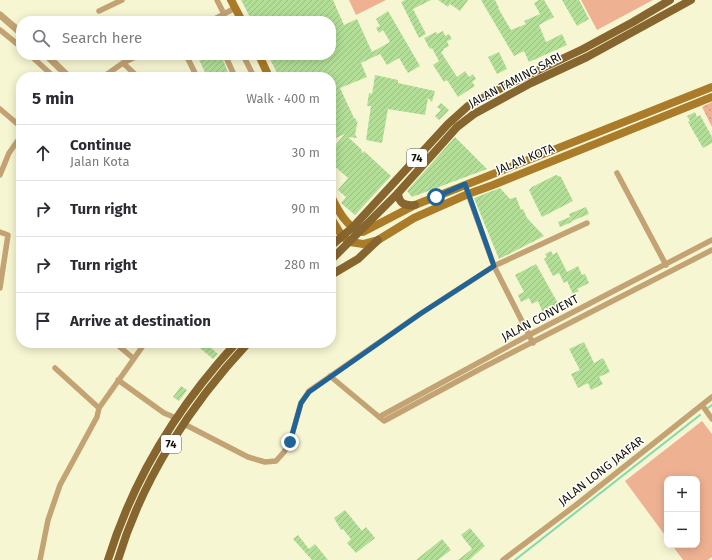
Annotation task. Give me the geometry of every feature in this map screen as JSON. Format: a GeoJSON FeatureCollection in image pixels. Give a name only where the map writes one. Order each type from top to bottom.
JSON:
{"type":"FeatureCollection","features":[{"type":"Feature","properties":{"kind":"main road"},"geometry":{"type":"LineString","coordinates":[[231,0],[239,16]]}},
{"type":"Feature","properties":{"kind":"main road","name":"JALAN TAMING SARI"},"geometry":{"type":"LineString","coordinates":[[356,229],[448,124],[468,106],[507,85],[583,49],[670,0]]}},
{"type":"Feature","properties":{"kind":"main road","name":"JALAN TAMING SARI"},"geometry":{"type":"LineString","coordinates":[[356,229],[398,193],[458,127],[474,114],[501,98],[587,57],[691,0]]}},
{"type":"Feature","properties":{"kind":"main road"},"geometry":{"type":"LineString","coordinates":[[260,60],[266,72]]}},
{"type":"Feature","properties":{"kind":"main road","name":"JALAN KOTA"},"geometry":{"type":"LineString","coordinates":[[356,229],[363,232],[415,205],[465,184],[712,87]]}},
{"type":"Feature","properties":{"kind":"main road","name":"JALAN KOTA"},"geometry":{"type":"LineString","coordinates":[[350,242],[363,244],[378,240],[414,218],[468,194],[712,97]]}},
{"type":"Feature","properties":{"kind":"main road"},"geometry":{"type":"LineString","coordinates":[[398,193],[398,199],[401,203],[415,205]]}},
{"type":"Feature","properties":{"kind":"main road"},"geometry":{"type":"LineString","coordinates":[[336,206],[339,212],[356,229]]}},
{"type":"Feature","properties":{"kind":"main road"},"geometry":{"type":"LineString","coordinates":[[336,226],[342,236],[350,242]]}},
{"type":"Feature","properties":{"kind":"main road","name":"74"},"geometry":{"type":"LineString","coordinates":[[336,241],[342,236],[356,229]]}},
{"type":"Feature","properties":{"kind":"main road","name":"74"},"geometry":{"type":"LineString","coordinates":[[336,255],[350,242],[356,229]]}},
{"type":"Feature","properties":{"kind":"main road"},"geometry":{"type":"LineString","coordinates":[[336,272],[358,259],[378,240]]}},
{"type":"Feature","properties":{"kind":"main road","name":"74"},"geometry":{"type":"LineString","coordinates":[[108,560],[130,502],[158,447],[176,418],[209,373],[232,348]]}},
{"type":"Feature","properties":{"kind":"main road","name":"74"},"geometry":{"type":"LineString","coordinates":[[118,560],[122,545],[140,502],[155,472],[184,424],[210,386],[244,348]]}},
{"type":"Feature","properties":{"kind":"street"},"geometry":{"type":"LineString","coordinates":[[99,11],[122,0]]}},
{"type":"Feature","properties":{"kind":"street"},"geometry":{"type":"LineString","coordinates":[[217,0],[224,14]]}},
{"type":"Feature","properties":{"kind":"street"},"geometry":{"type":"LineString","coordinates":[[220,16],[235,8]]}},
{"type":"Feature","properties":{"kind":"street"},"geometry":{"type":"LineString","coordinates":[[3,17],[16,29]]}},
{"type":"Feature","properties":{"kind":"street"},"geometry":{"type":"LineString","coordinates":[[0,30],[16,43]]}},
{"type":"Feature","properties":{"kind":"street"},"geometry":{"type":"LineString","coordinates":[[35,60],[49,72]]}},
{"type":"Feature","properties":{"kind":"street"},"geometry":{"type":"LineString","coordinates":[[51,60],[64,72]]}},
{"type":"Feature","properties":{"kind":"street"},"geometry":{"type":"LineString","coordinates":[[110,72],[129,60]]}},
{"type":"Feature","properties":{"kind":"street"},"geometry":{"type":"LineString","coordinates":[[188,60],[194,72]]}},
{"type":"Feature","properties":{"kind":"street"},"geometry":{"type":"LineString","coordinates":[[227,60],[233,72]]}},
{"type":"Feature","properties":{"kind":"street"},"geometry":{"type":"LineString","coordinates":[[246,60],[252,72]]}},
{"type":"Feature","properties":{"kind":"street"},"geometry":{"type":"LineString","coordinates":[[123,63],[133,72]]}},
{"type":"Feature","properties":{"kind":"street"},"geometry":{"type":"LineString","coordinates":[[0,109],[16,122]]}},
{"type":"Feature","properties":{"kind":"street"},"geometry":{"type":"LineString","coordinates":[[0,175],[9,152],[16,143]]}},
{"type":"Feature","properties":{"kind":"street"},"geometry":{"type":"LineString","coordinates":[[617,173],[666,265]]}},
{"type":"Feature","properties":{"kind":"street"},"geometry":{"type":"LineString","coordinates":[[465,184],[494,266],[533,343]]}},
{"type":"Feature","properties":{"kind":"street"},"geometry":{"type":"LineString","coordinates":[[184,424],[248,456],[264,462],[276,461],[290,442],[301,403],[309,392],[420,314],[494,266],[587,223]]}},
{"type":"Feature","properties":{"kind":"street"},"geometry":{"type":"LineString","coordinates":[[0,232],[8,235],[0,288]]}},
{"type":"Feature","properties":{"kind":"street","name":"JALAN CONVENT"},"geometry":{"type":"LineString","coordinates":[[379,417],[529,335],[712,240]]}},
{"type":"Feature","properties":{"kind":"street","name":"JALAN CONVENT"},"geometry":{"type":"LineString","coordinates":[[330,376],[384,421],[482,368],[712,250]]}},
{"type":"Feature","properties":{"kind":"street"},"geometry":{"type":"LineString","coordinates":[[121,348],[133,358]]}},
{"type":"Feature","properties":{"kind":"street"},"geometry":{"type":"LineString","coordinates":[[40,560],[48,520],[60,485],[97,417],[99,408],[141,348]]}},
{"type":"Feature","properties":{"kind":"street"},"geometry":{"type":"LineString","coordinates":[[55,368],[99,408]]}},
{"type":"Feature","properties":{"kind":"street"},"geometry":{"type":"LineString","coordinates":[[118,380],[164,412],[176,418]]}},
{"type":"Feature","properties":{"kind":"street","name":"JALAN LONG JAAFAR"},"geometry":{"type":"LineString","coordinates":[[503,560],[576,505],[712,397]]}},
{"type":"Feature","properties":{"kind":"street"},"geometry":{"type":"LineString","coordinates":[[702,405],[712,418]]}},
{"type":"Feature","properties":{"kind":"shaded area"},"geometry":{"type":"Polygon","coordinates":[[[349,0],[386,0],[356,15],[349,0]]]}},
{"type":"Feature","properties":{"kind":"shaded area"},"geometry":{"type":"Polygon","coordinates":[[[581,0],[653,0],[597,30],[581,0]]]}},
{"type":"Feature","properties":{"kind":"shaded area"},"geometry":{"type":"Polygon","coordinates":[[[712,102],[712,127],[702,107],[712,102]]]}},
{"type":"Feature","properties":{"kind":"shaded area"},"geometry":{"type":"Polygon","coordinates":[[[702,421],[712,434],[712,557],[708,560],[683,560],[674,548],[700,548],[700,476],[664,476],[664,534],[625,481],[702,421]]]}},
{"type":"Feature","properties":{"kind":"building"},"geometry":{"type":"Polygon","coordinates":[[[241,0],[333,0],[344,25],[357,19],[372,52],[390,42],[383,30],[379,33],[376,28],[380,26],[376,19],[388,11],[420,66],[408,73],[399,58],[387,65],[380,54],[361,63],[367,77],[340,88],[354,118],[357,122],[358,120],[355,134],[357,138],[348,137],[361,149],[363,154],[364,151],[391,176],[355,215],[341,203],[346,197],[338,190],[348,178],[336,167],[336,144],[345,134],[336,138],[336,72],[276,72],[270,60],[336,60],[336,16],[249,16],[241,0]]]}},
{"type":"Feature","properties":{"kind":"building"},"geometry":{"type":"Polygon","coordinates":[[[405,0],[431,0],[413,9],[426,34],[419,38],[401,2],[405,0]]]}},
{"type":"Feature","properties":{"kind":"building"},"geometry":{"type":"Polygon","coordinates":[[[438,0],[468,0],[460,11],[450,4],[448,7],[438,0]]]}},
{"type":"Feature","properties":{"kind":"building"},"geometry":{"type":"Polygon","coordinates":[[[481,0],[495,0],[511,30],[526,24],[524,21],[540,14],[534,3],[539,0],[544,0],[554,17],[539,25],[546,42],[562,34],[567,45],[529,62],[524,51],[514,56],[481,0]]]}},
{"type":"Feature","properties":{"kind":"building"},"geometry":{"type":"Polygon","coordinates":[[[562,0],[579,0],[589,19],[577,26],[562,0]]]}},
{"type":"Feature","properties":{"kind":"building"},"geometry":{"type":"Polygon","coordinates":[[[443,31],[445,36],[449,34],[452,39],[447,41],[449,46],[441,52],[457,77],[465,71],[469,77],[473,74],[476,79],[472,82],[475,86],[458,97],[447,80],[444,82],[433,65],[439,61],[432,48],[430,49],[424,38],[436,32],[437,34],[443,31]]]}},
{"type":"Feature","properties":{"kind":"building"},"geometry":{"type":"Polygon","coordinates":[[[499,52],[507,69],[497,74],[488,57],[499,52]]]}},
{"type":"Feature","properties":{"kind":"building"},"geometry":{"type":"Polygon","coordinates":[[[199,60],[223,60],[228,72],[205,72],[199,60]]]}},
{"type":"Feature","properties":{"kind":"building"},"geometry":{"type":"Polygon","coordinates":[[[375,75],[398,80],[398,83],[435,91],[432,102],[428,98],[425,115],[388,109],[382,143],[366,140],[371,106],[367,106],[369,93],[372,94],[375,75]]]}},
{"type":"Feature","properties":{"kind":"building"},"geometry":{"type":"Polygon","coordinates":[[[441,103],[449,110],[439,120],[435,116],[441,110],[437,107],[441,103]]]}},
{"type":"Feature","properties":{"kind":"building"},"geometry":{"type":"Polygon","coordinates":[[[695,112],[697,117],[700,115],[712,137],[712,143],[703,148],[688,122],[690,121],[687,116],[695,112]]]}},
{"type":"Feature","properties":{"kind":"building"},"geometry":{"type":"Polygon","coordinates":[[[455,137],[487,169],[412,197],[407,191],[455,137]]]}},
{"type":"Feature","properties":{"kind":"building"},"geometry":{"type":"Polygon","coordinates":[[[556,175],[561,177],[573,201],[542,217],[529,190],[556,175]]]}},
{"type":"Feature","properties":{"kind":"building"},"geometry":{"type":"Polygon","coordinates":[[[500,188],[510,199],[516,197],[521,210],[523,209],[527,218],[544,236],[499,259],[474,198],[500,188]]]}},
{"type":"Feature","properties":{"kind":"building"},"geometry":{"type":"Polygon","coordinates":[[[586,207],[589,214],[572,221],[569,214],[586,207]]]}},
{"type":"Feature","properties":{"kind":"building"},"geometry":{"type":"Polygon","coordinates":[[[570,217],[572,222],[560,227],[558,222],[570,217]]]}},
{"type":"Feature","properties":{"kind":"building"},"geometry":{"type":"Polygon","coordinates":[[[551,251],[553,255],[557,252],[567,272],[578,266],[582,275],[585,274],[589,283],[577,289],[579,291],[573,294],[567,281],[564,283],[559,273],[553,276],[544,259],[547,257],[545,254],[551,251]]]}},
{"type":"Feature","properties":{"kind":"building"},"geometry":{"type":"Polygon","coordinates":[[[536,264],[560,307],[548,316],[545,312],[543,313],[538,301],[532,304],[529,298],[521,302],[518,295],[524,292],[515,275],[536,264]]]}},
{"type":"Feature","properties":{"kind":"building"},"geometry":{"type":"Polygon","coordinates":[[[584,342],[594,363],[603,358],[610,372],[599,377],[603,384],[591,390],[588,383],[578,388],[571,374],[580,370],[569,349],[584,342]]]}},
{"type":"Feature","properties":{"kind":"building"},"geometry":{"type":"Polygon","coordinates":[[[200,348],[211,348],[218,354],[213,359],[200,348]]]}},
{"type":"Feature","properties":{"kind":"building"},"geometry":{"type":"Polygon","coordinates":[[[181,386],[187,390],[179,401],[173,397],[181,386]]]}},
{"type":"Feature","properties":{"kind":"building"},"geometry":{"type":"Polygon","coordinates":[[[345,510],[362,531],[366,527],[375,538],[356,553],[347,543],[351,539],[343,529],[341,530],[334,518],[345,510]]]}},
{"type":"Feature","properties":{"kind":"building"},"geometry":{"type":"Polygon","coordinates":[[[470,528],[485,546],[469,560],[458,560],[472,549],[461,535],[470,528]]]}},
{"type":"Feature","properties":{"kind":"building"},"geometry":{"type":"Polygon","coordinates":[[[298,535],[309,549],[315,544],[328,560],[312,560],[293,539],[298,535]]]}},
{"type":"Feature","properties":{"kind":"building"},"geometry":{"type":"Polygon","coordinates":[[[442,539],[451,550],[438,560],[416,560],[442,539]]]}},
{"type":"Feature","properties":{"kind":"waterway"},"geometry":{"type":"LineString","coordinates":[[708,408],[712,405]]}},
{"type":"Feature","properties":{"kind":"waterway"},"geometry":{"type":"LineString","coordinates":[[515,560],[700,415]]}},
{"type":"Feature","properties":{"kind":"route"},"geometry":{"type":"LineString","coordinates":[[290,442],[301,403],[309,392],[420,314],[494,266],[465,184],[436,197]]}}]}
